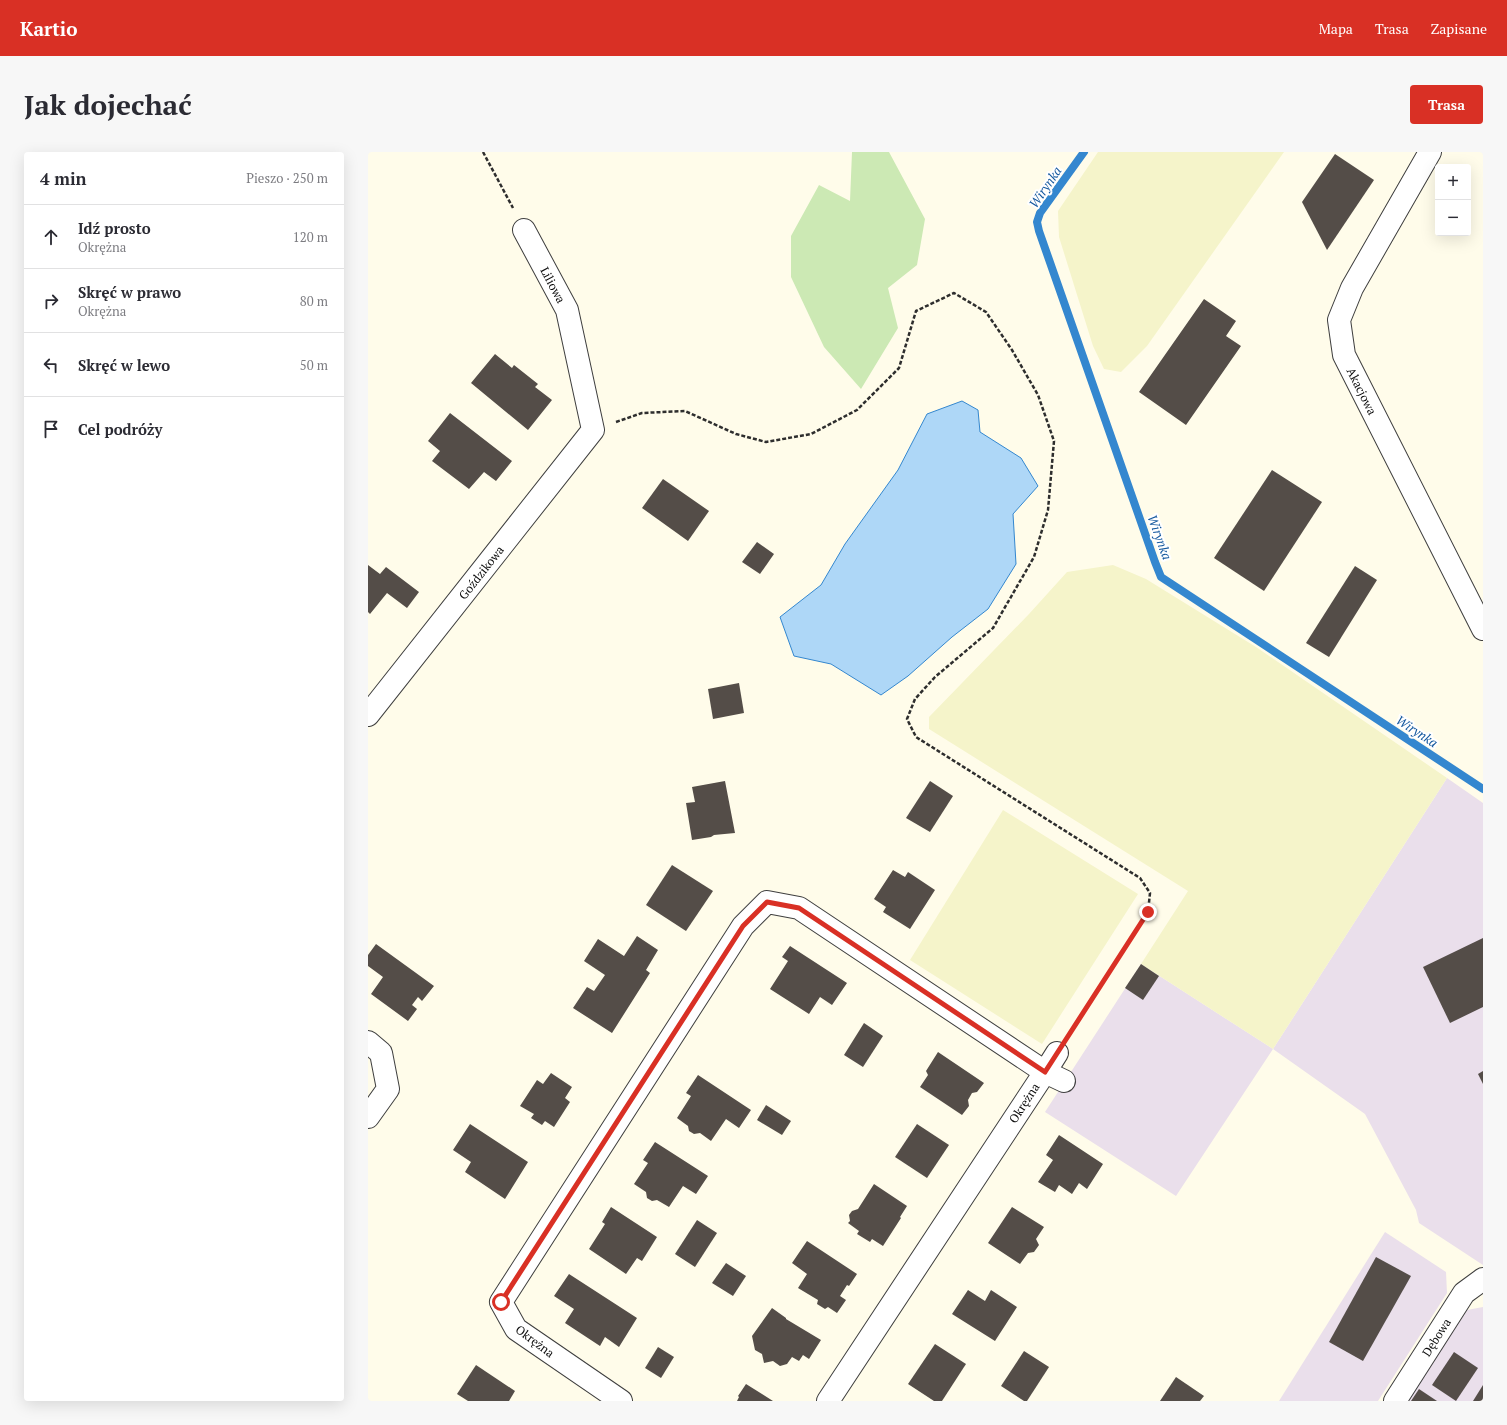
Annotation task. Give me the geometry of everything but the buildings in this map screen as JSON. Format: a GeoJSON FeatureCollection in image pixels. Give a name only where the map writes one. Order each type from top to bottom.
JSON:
{"type":"FeatureCollection","features":[{"type":"Feature","properties":{"kind":"street","name":"Akacjowa"},"geometry":{"type":"LineString","coordinates":[[1430,152],[1352,288],[1339,320],[1344,355],[1483,629]]}},
{"type":"Feature","properties":{"kind":"street","name":"Liliowa"},"geometry":{"type":"LineString","coordinates":[[524,230],[567,310],[592,430]]}},
{"type":"Feature","properties":{"kind":"street","name":"Goździkowa"},"geometry":{"type":"LineString","coordinates":[[368,715],[592,430]]}},
{"type":"Feature","properties":{"kind":"street","name":"Okrężna"},"geometry":{"type":"LineString","coordinates":[[621,1401],[516,1330],[501,1302],[743,926],[767,902],[799,908],[1045,1072],[828,1401]]}},
{"type":"Feature","properties":{"kind":"street"},"geometry":{"type":"LineString","coordinates":[[368,1042],[381,1053],[388,1089],[368,1117]]}},
{"type":"Feature","properties":{"kind":"street"},"geometry":{"type":"LineString","coordinates":[[1057,1053],[1045,1072],[1064,1081]]}},
{"type":"Feature","properties":{"kind":"street","name":"Dębowa"},"geometry":{"type":"LineString","coordinates":[[1395,1401],[1464,1293],[1483,1279]]}},
{"type":"Feature","properties":{"kind":"path"},"geometry":{"type":"LineString","coordinates":[[483,152],[524,230]]}},
{"type":"Feature","properties":{"kind":"path"},"geometry":{"type":"LineString","coordinates":[[592,430],[642,413],[685,411],[736,434],[766,442],[811,434],[857,410],[900,368],[916,311],[954,293],[986,312],[1012,350],[1038,395],[1054,442],[1048,510],[1034,557],[993,628],[936,677],[915,699],[907,719],[916,738],[1140,878],[1150,893],[1148,912],[1057,1053]]}},
{"type":"Feature","properties":{"kind":"shaded area"},"geometry":{"type":"Polygon","coordinates":[[[1447,778],[1483,803],[1483,1265],[1419,1223],[1416,1210],[1365,1114],[1273,1049],[1447,778]]]}},
{"type":"Feature","properties":{"kind":"shaded area"},"geometry":{"type":"Polygon","coordinates":[[[1141,964],[1273,1049],[1176,1196],[1045,1112],[1141,964]]]}},
{"type":"Feature","properties":{"kind":"shaded area"},"geometry":{"type":"Polygon","coordinates":[[[1385,1232],[1446,1272],[1447,1293],[1378,1401],[1279,1401],[1385,1232]]]}},
{"type":"Feature","properties":{"kind":"shaded area"},"geometry":{"type":"Polygon","coordinates":[[[1483,1307],[1483,1401],[1408,1401],[1467,1310],[1483,1307]]]}},
{"type":"Feature","properties":{"kind":"green space"},"geometry":{"type":"Polygon","coordinates":[[[852,152],[889,152],[925,219],[917,265],[888,288],[898,328],[861,389],[824,347],[791,277],[791,236],[819,185],[850,201],[852,152]]]}},
{"type":"Feature","properties":{"kind":"green space"},"geometry":{"type":"Polygon","coordinates":[[[1098,152],[1284,152],[1147,346],[1121,372],[1104,369],[1093,346],[1059,237],[1058,211],[1098,152]]]}},
{"type":"Feature","properties":{"kind":"green space"},"geometry":{"type":"Polygon","coordinates":[[[1113,565],[1146,579],[1256,647],[1447,778],[1273,1049],[1141,964],[1188,891],[929,729],[929,717],[1029,614],[1067,572],[1113,565]]]}},
{"type":"Feature","properties":{"kind":"green space"},"geometry":{"type":"Polygon","coordinates":[[[1003,810],[1138,894],[1042,1044],[910,960],[1003,810]]]}},
{"type":"Feature","properties":{"kind":"water"},"geometry":{"type":"Polygon","coordinates":[[[962,401],[978,410],[980,432],[1021,458],[1038,486],[1013,514],[1016,564],[988,609],[952,637],[908,676],[881,695],[831,664],[794,656],[780,617],[821,585],[845,544],[898,470],[927,414],[962,401]]]}},
{"type":"Feature","properties":{"kind":"waterway","name":"Wirynka"},"geometry":{"type":"LineString","coordinates":[[1084,152],[1040,213],[1037,222],[1161,577],[1483,789]]}},
{"type":"Feature","properties":{"kind":"route"},"geometry":{"type":"LineString","coordinates":[[501,1302],[743,926],[767,902],[799,908],[1045,1072],[1148,912]]}}]}
